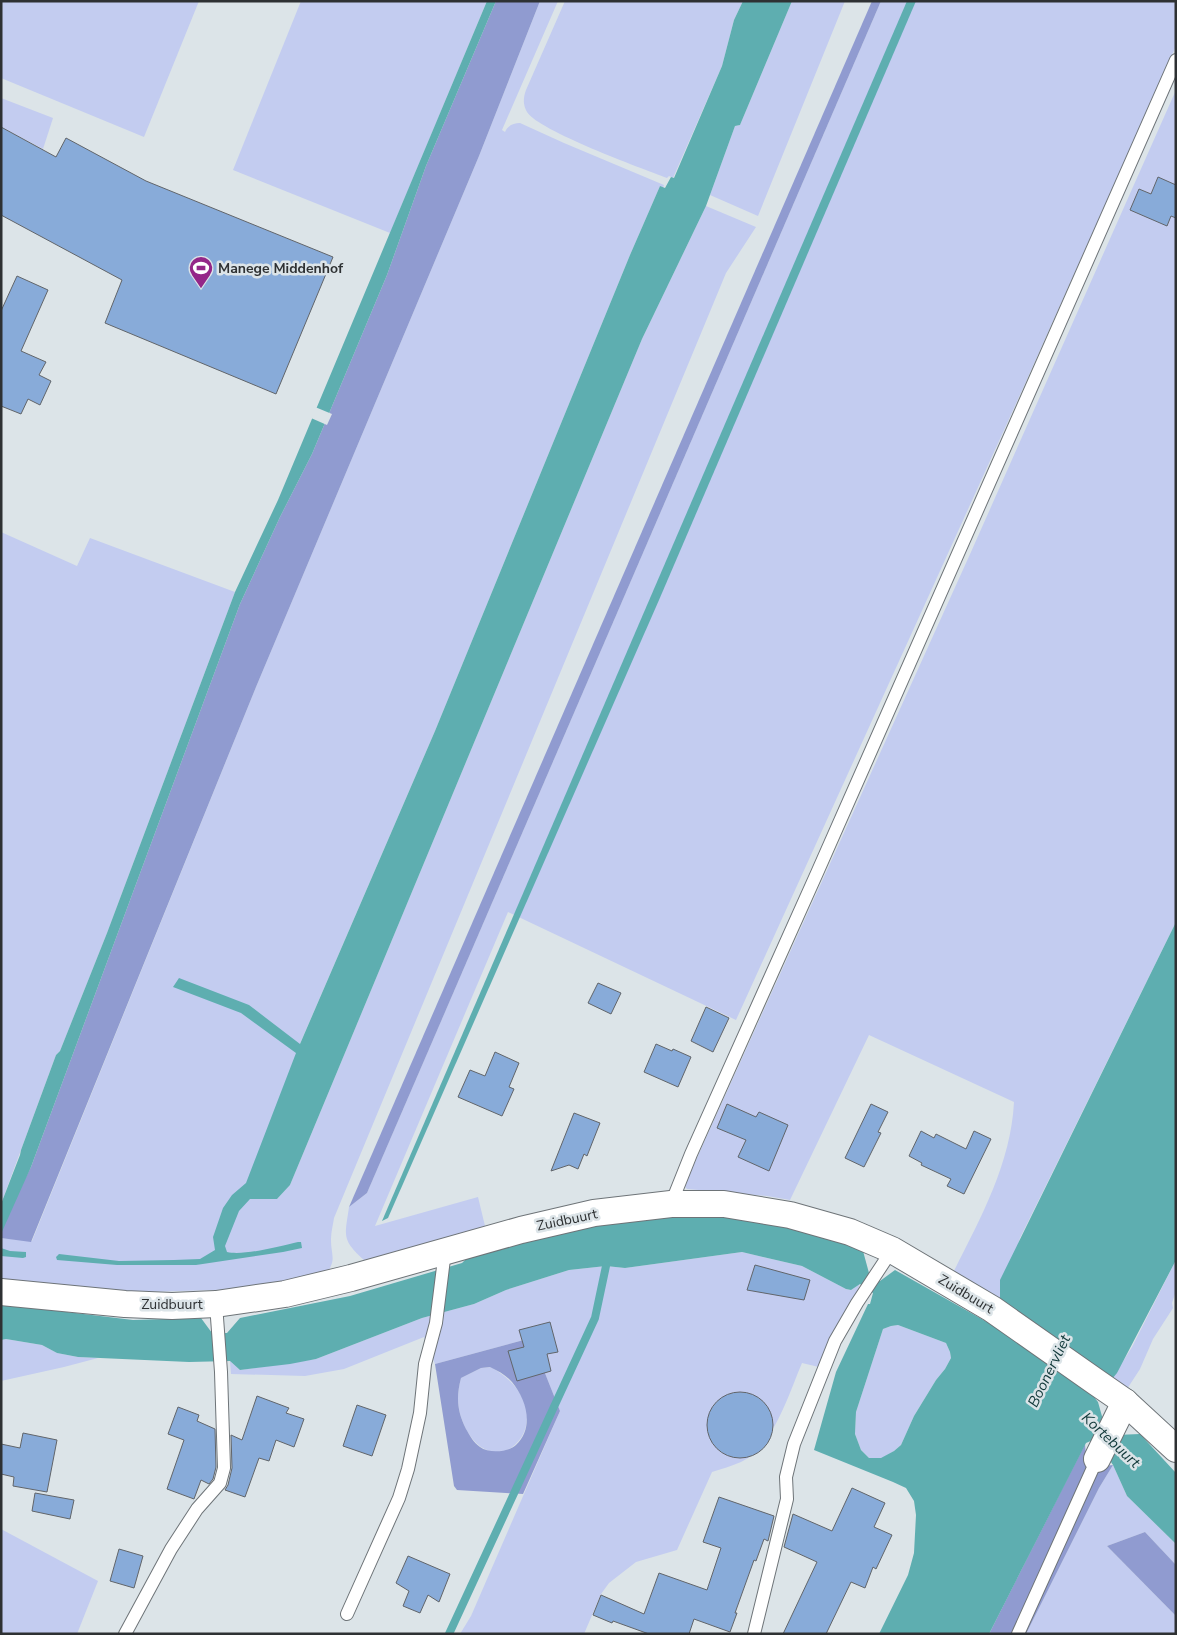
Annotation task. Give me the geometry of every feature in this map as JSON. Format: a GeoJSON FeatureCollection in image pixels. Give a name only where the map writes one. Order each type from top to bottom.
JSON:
{"type":"FeatureCollection","features":[{"type":"Feature","properties":{"kind":"street","name":"Zuidbuurt"},"geometry":{"type":"LineString","coordinates":[[1,1292],[125,1304],[172,1306],[216,1304],[285,1294],[444,1258],[521,1230],[594,1213],[671,1204],[724,1204],[790,1215],[850,1232],[885,1260],[992,1309],[1125,1402]]}},
{"type":"Feature","properties":{"kind":"street"},"geometry":{"type":"LineString","coordinates":[[1104,1444],[1125,1402],[1176,1450]]}},
{"type":"Feature","properties":{"kind":"lane"},"geometry":{"type":"LineString","coordinates":[[671,1204],[691,1154],[817,874],[1176,60]]}},
{"type":"Feature","properties":{"kind":"lane"},"geometry":{"type":"LineString","coordinates":[[347,1614],[399,1498],[408,1468],[420,1413],[425,1364],[436,1315],[444,1258]]}},
{"type":"Feature","properties":{"kind":"lane"},"geometry":{"type":"LineString","coordinates":[[754,1634],[787,1499],[786,1477],[794,1444],[835,1341],[885,1260]]}},
{"type":"Feature","properties":{"kind":"lane"},"geometry":{"type":"LineString","coordinates":[[125,1634],[171,1549],[197,1510],[220,1483],[224,1468],[216,1304]]}},
{"type":"Feature","properties":{"kind":"lane"},"geometry":{"type":"LineString","coordinates":[[1018,1634],[1104,1444]]}},
{"type":"Feature","properties":{"kind":"shaded area"},"geometry":{"type":"Polygon","coordinates":[[[1,1],[199,1],[144,137],[1,78],[1,1]]]}},
{"type":"Feature","properties":{"kind":"shaded area"},"geometry":{"type":"Polygon","coordinates":[[[301,1],[487,1],[390,233],[233,170],[301,1]]]}},
{"type":"Feature","properties":{"kind":"shaded area"},"geometry":{"type":"Polygon","coordinates":[[[496,1],[540,1],[479,156],[256,687],[31,1242],[1,1238],[1,1226],[31,1167],[240,604],[280,517],[312,454],[387,275],[426,166],[496,1]]]}},
{"type":"Feature","properties":{"kind":"shaded area"},"geometry":{"type":"Polygon","coordinates":[[[540,1],[558,1],[502,130],[505,132],[511,125],[520,123],[664,185],[663,188],[660,186],[630,255],[435,731],[296,1053],[277,1199],[290,1185],[642,339],[706,206],[756,227],[726,273],[334,1218],[331,1236],[333,1257],[331,1265],[326,1275],[247,1289],[144,1292],[76,1288],[1,1279],[1,1238],[32,1241],[256,687],[479,156],[540,1]]]}},
{"type":"Feature","properties":{"kind":"shaded area"},"geometry":{"type":"Polygon","coordinates":[[[565,1],[743,1],[734,20],[722,66],[673,178],[669,176],[667,178],[614,158],[570,139],[535,120],[527,112],[524,101],[526,90],[565,1]]]}},
{"type":"Feature","properties":{"kind":"shaded area"},"geometry":{"type":"Polygon","coordinates":[[[792,1],[845,1],[758,216],[710,195],[735,126],[740,125],[792,1]]]}},
{"type":"Feature","properties":{"kind":"shaded area"},"geometry":{"type":"Polygon","coordinates":[[[872,1],[881,1],[367,1193],[349,1207],[872,1]]]}},
{"type":"Feature","properties":{"kind":"shaded area"},"geometry":{"type":"Polygon","coordinates":[[[881,1],[1176,1],[1176,46],[736,1020],[508,912],[375,1226],[478,1197],[485,1226],[405,1251],[364,1260],[351,1247],[346,1236],[349,1207],[367,1193],[881,1]]]}},
{"type":"Feature","properties":{"kind":"shaded area"},"geometry":{"type":"Polygon","coordinates":[[[1176,90],[1176,922],[1020,1238],[1000,1300],[954,1271],[984,1210],[1001,1168],[1012,1125],[1014,1102],[869,1035],[790,1200],[767,1196],[687,1189],[685,1187],[971,552],[1176,90]]]}},
{"type":"Feature","properties":{"kind":"shaded area"},"geometry":{"type":"Polygon","coordinates":[[[1,98],[53,118],[43,149],[1,127],[1,98]]]}},
{"type":"Feature","properties":{"kind":"shaded area"},"geometry":{"type":"Polygon","coordinates":[[[1,532],[77,566],[90,538],[235,592],[107,933],[60,1051],[56,1055],[1,1204],[1,532]]]}},
{"type":"Feature","properties":{"kind":"shaded area"},"geometry":{"type":"Polygon","coordinates":[[[742,1252],[802,1266],[846,1289],[851,1290],[860,1284],[823,1368],[802,1363],[779,1419],[762,1445],[741,1462],[712,1472],[677,1550],[636,1562],[609,1583],[601,1594],[584,1634],[460,1634],[471,1616],[560,1411],[531,1338],[435,1364],[424,1337],[344,1369],[305,1376],[231,1374],[230,1361],[240,1370],[316,1359],[422,1318],[474,1304],[506,1290],[569,1270],[606,1266],[625,1268],[742,1252]]]}},
{"type":"Feature","properties":{"kind":"shaded area"},"geometry":{"type":"Polygon","coordinates":[[[1176,1260],[1176,1291],[1172,1303],[1173,1308],[1153,1339],[1140,1369],[1127,1389],[1112,1379],[1132,1347],[1176,1260]]]}},
{"type":"Feature","properties":{"kind":"shaded area"},"geometry":{"type":"Polygon","coordinates":[[[898,1325],[946,1343],[951,1358],[914,1416],[901,1445],[881,1459],[869,1458],[861,1450],[855,1434],[856,1412],[883,1329],[898,1325]]]}},
{"type":"Feature","properties":{"kind":"shaded area"},"geometry":{"type":"Polygon","coordinates":[[[531,1338],[560,1411],[523,1494],[457,1490],[454,1486],[435,1364],[531,1338]],[[490,1367],[481,1368],[461,1378],[458,1404],[463,1422],[474,1441],[488,1451],[499,1451],[516,1445],[522,1438],[527,1422],[524,1405],[517,1389],[505,1375],[490,1367]]]}},
{"type":"Feature","properties":{"kind":"shaded area"},"geometry":{"type":"Polygon","coordinates":[[[6,1339],[42,1345],[57,1353],[98,1358],[1,1381],[1,1340],[6,1339]]]}},
{"type":"Feature","properties":{"kind":"shaded area"},"geometry":{"type":"Polygon","coordinates":[[[491,1367],[514,1385],[525,1405],[527,1423],[520,1438],[509,1449],[495,1452],[480,1446],[466,1429],[458,1404],[461,1378],[481,1368],[491,1367]]]}},
{"type":"Feature","properties":{"kind":"shaded area"},"geometry":{"type":"Polygon","coordinates":[[[1085,1444],[1087,1468],[1113,1465],[1099,1488],[1026,1634],[989,1634],[1085,1444]]]}},
{"type":"Feature","properties":{"kind":"shaded area"},"geometry":{"type":"Polygon","coordinates":[[[1113,1465],[1127,1496],[1176,1544],[1176,1565],[1145,1532],[1107,1546],[1176,1616],[1176,1634],[1026,1634],[1099,1488],[1113,1465]]]}},
{"type":"Feature","properties":{"kind":"shaded area"},"geometry":{"type":"Polygon","coordinates":[[[1,1529],[98,1581],[77,1634],[1,1634],[1,1529]]]}},
{"type":"Feature","properties":{"kind":"shaded area"},"geometry":{"type":"Polygon","coordinates":[[[1145,1532],[1176,1565],[1176,1616],[1107,1546],[1145,1532]]]}},
{"type":"Feature","properties":{"kind":"water"},"geometry":{"type":"Polygon","coordinates":[[[487,1],[496,1],[426,166],[387,275],[312,454],[280,517],[240,604],[31,1167],[1,1234],[1,1204],[56,1055],[60,1051],[107,933],[235,592],[278,500],[487,1]]]}},
{"type":"Feature","properties":{"kind":"water"},"geometry":{"type":"Polygon","coordinates":[[[743,1],[792,1],[740,125],[735,126],[706,206],[642,339],[290,1185],[277,1199],[250,1199],[239,1211],[225,1246],[227,1252],[234,1253],[262,1250],[298,1242],[301,1242],[302,1248],[196,1265],[117,1265],[57,1260],[56,1257],[59,1254],[119,1261],[200,1259],[215,1250],[213,1237],[223,1208],[232,1195],[246,1183],[296,1053],[241,1013],[173,987],[179,978],[249,1005],[300,1044],[435,731],[630,255],[660,186],[665,188],[671,177],[674,178],[722,66],[734,20],[743,1]]]}},
{"type":"Feature","properties":{"kind":"water"},"geometry":{"type":"Polygon","coordinates":[[[907,1],[916,1],[659,600],[388,1218],[382,1221],[907,1]]]}},
{"type":"Feature","properties":{"kind":"water"},"geometry":{"type":"Polygon","coordinates":[[[1176,922],[1176,1260],[1117,1373],[1112,1379],[1089,1391],[1098,1402],[1105,1427],[1116,1435],[1140,1434],[1176,1473],[1176,1544],[1127,1496],[1107,1456],[1100,1437],[1086,1443],[989,1634],[879,1634],[908,1575],[914,1553],[916,1515],[914,1501],[906,1488],[814,1450],[836,1372],[868,1304],[870,1304],[873,1293],[860,1284],[851,1290],[846,1289],[802,1266],[742,1252],[625,1268],[606,1266],[569,1270],[506,1290],[474,1304],[422,1318],[316,1359],[240,1370],[230,1361],[189,1362],[78,1357],[57,1353],[42,1345],[6,1339],[1,1340],[1,1304],[133,1320],[201,1318],[212,1333],[227,1333],[240,1318],[350,1296],[462,1263],[467,1258],[488,1251],[596,1225],[687,1215],[753,1219],[824,1236],[863,1251],[869,1273],[880,1281],[895,1270],[987,1322],[1000,1300],[1000,1280],[1176,922]],[[898,1325],[883,1329],[856,1412],[855,1434],[861,1450],[869,1458],[881,1458],[901,1445],[914,1416],[951,1358],[946,1343],[898,1325]]]}},
{"type":"Feature","properties":{"kind":"water"},"geometry":{"type":"Polygon","coordinates":[[[1,1248],[10,1251],[26,1252],[26,1257],[1,1256],[1,1248]]]}},
{"type":"Feature","properties":{"kind":"pier"},"geometry":{"type":"Polygon","coordinates":[[[315,407],[332,414],[327,425],[311,418],[315,407]]]}},
{"type":"Feature","properties":{"kind":"building"},"geometry":{"type":"Polygon","coordinates":[[[1,127],[56,157],[66,138],[146,181],[333,257],[276,394],[105,323],[122,280],[1,215],[1,127]]]}},
{"type":"Feature","properties":{"kind":"building"},"geometry":{"type":"Polygon","coordinates":[[[1158,177],[1176,185],[1176,218],[1171,216],[1167,226],[1130,210],[1139,189],[1151,194],[1158,177]]]}},
{"type":"Feature","properties":{"kind":"building"},"geometry":{"type":"Polygon","coordinates":[[[17,276],[48,290],[21,351],[46,362],[39,375],[51,381],[40,405],[28,399],[21,414],[1,406],[1,311],[17,276]]]}},
{"type":"Feature","properties":{"kind":"building"},"geometry":{"type":"Polygon","coordinates":[[[598,983],[621,993],[611,1014],[588,1003],[598,983]]]}},
{"type":"Feature","properties":{"kind":"building"},"geometry":{"type":"Polygon","coordinates":[[[706,1007],[729,1018],[713,1052],[691,1041],[706,1007]]]}},
{"type":"Feature","properties":{"kind":"building"},"geometry":{"type":"Polygon","coordinates":[[[656,1044],[691,1057],[678,1087],[644,1072],[656,1044]]]}},
{"type":"Feature","properties":{"kind":"building"},"geometry":{"type":"Polygon","coordinates":[[[495,1052],[519,1063],[509,1087],[514,1089],[502,1116],[458,1097],[470,1070],[485,1076],[495,1052]]]}},
{"type":"Feature","properties":{"kind":"building"},"geometry":{"type":"Polygon","coordinates":[[[727,1104],[756,1117],[759,1112],[788,1125],[769,1171],[738,1157],[746,1140],[717,1128],[727,1104]]]}},
{"type":"Feature","properties":{"kind":"building"},"geometry":{"type":"Polygon","coordinates":[[[871,1104],[888,1112],[878,1132],[881,1133],[864,1167],[845,1158],[871,1104]]]}},
{"type":"Feature","properties":{"kind":"building"},"geometry":{"type":"Polygon","coordinates":[[[574,1113],[600,1123],[587,1156],[584,1154],[578,1169],[569,1165],[551,1171],[574,1113]]]}},
{"type":"Feature","properties":{"kind":"building"},"geometry":{"type":"Polygon","coordinates":[[[921,1131],[934,1138],[936,1134],[966,1149],[974,1131],[991,1139],[964,1194],[947,1186],[951,1179],[921,1165],[922,1163],[909,1156],[921,1131]]]}},
{"type":"Feature","properties":{"kind":"building"},"geometry":{"type":"Polygon","coordinates":[[[755,1265],[810,1280],[804,1300],[747,1290],[755,1265]]]}},
{"type":"Feature","properties":{"kind":"building"},"geometry":{"type":"Polygon","coordinates":[[[550,1322],[558,1352],[547,1354],[551,1371],[517,1381],[508,1351],[524,1347],[519,1330],[550,1322]]]}},
{"type":"Feature","properties":{"kind":"building"},"geometry":{"type":"Polygon","coordinates":[[[733,1392],[747,1392],[759,1397],[768,1406],[773,1418],[771,1438],[764,1449],[747,1458],[733,1458],[721,1453],[712,1444],[707,1432],[707,1418],[712,1406],[721,1397],[733,1392]]]}},
{"type":"Feature","properties":{"kind":"building"},"geometry":{"type":"Polygon","coordinates":[[[257,1396],[289,1408],[286,1413],[304,1419],[294,1447],[276,1440],[269,1461],[259,1458],[245,1497],[225,1490],[232,1468],[231,1435],[242,1440],[257,1396]]]}},
{"type":"Feature","properties":{"kind":"building"},"geometry":{"type":"Polygon","coordinates":[[[357,1405],[386,1415],[372,1456],[343,1446],[357,1405]]]}},
{"type":"Feature","properties":{"kind":"building"},"geometry":{"type":"Polygon","coordinates":[[[178,1407],[199,1415],[197,1421],[215,1429],[216,1467],[213,1479],[209,1484],[201,1480],[194,1499],[167,1489],[184,1440],[168,1434],[178,1407]]]}},
{"type":"Feature","properties":{"kind":"building"},"geometry":{"type":"Polygon","coordinates":[[[23,1433],[57,1440],[47,1492],[13,1486],[14,1477],[1,1474],[1,1444],[20,1448],[23,1433]]]}},
{"type":"Feature","properties":{"kind":"building"},"geometry":{"type":"Polygon","coordinates":[[[852,1488],[885,1503],[874,1527],[892,1535],[876,1569],[873,1567],[865,1588],[851,1582],[826,1634],[783,1634],[817,1562],[784,1547],[793,1514],[832,1531],[852,1488]]]}},
{"type":"Feature","properties":{"kind":"building"},"geometry":{"type":"Polygon","coordinates":[[[35,1493],[74,1500],[70,1519],[32,1511],[35,1493]]]}},
{"type":"Feature","properties":{"kind":"building"},"geometry":{"type":"Polygon","coordinates":[[[719,1497],[774,1516],[768,1541],[764,1539],[756,1561],[754,1560],[730,1632],[694,1619],[689,1634],[649,1634],[593,1615],[601,1595],[644,1614],[659,1573],[707,1590],[721,1548],[703,1542],[719,1497]]]}},
{"type":"Feature","properties":{"kind":"building"},"geometry":{"type":"Polygon","coordinates":[[[119,1549],[143,1556],[134,1588],[110,1581],[119,1549]]]}},
{"type":"Feature","properties":{"kind":"building"},"geometry":{"type":"Polygon","coordinates":[[[408,1556],[450,1574],[439,1602],[428,1595],[420,1613],[403,1606],[409,1591],[396,1583],[408,1556]]]}},
{"type":"Feature","properties":{"kind":"waterway"},"geometry":{"type":"LineString","coordinates":[[449,1634],[595,1318],[606,1266]]}},
{"type":"Feature","properties":{"kind":"place","name":"Manege Middenhof"},"geometry":{"type":"Point","coordinates":[201,289]}},
{"type":"Feature","properties":{"kind":"water label","name":"Boonervliet"},"geometry":{"type":"Point","coordinates":[1049,1371]}},
{"type":"Feature","properties":{"kind":"water label","name":"Kortebuurt"},"geometry":{"type":"Point","coordinates":[1111,1440]}}]}
